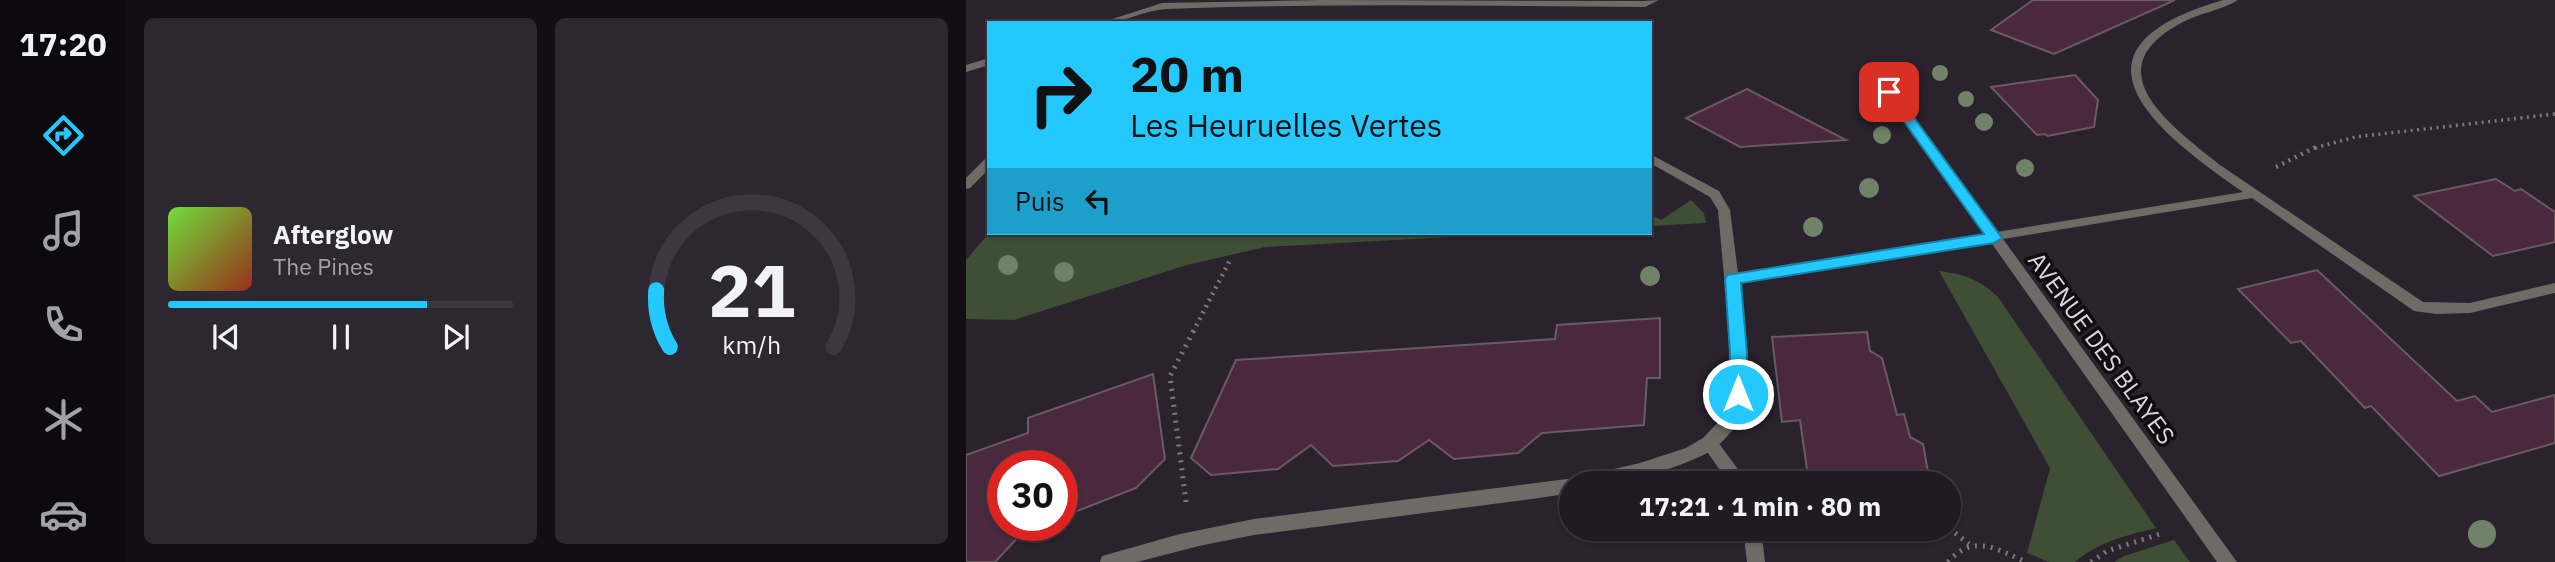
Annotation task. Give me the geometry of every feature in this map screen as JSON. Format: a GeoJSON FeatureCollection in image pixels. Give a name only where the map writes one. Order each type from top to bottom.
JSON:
{"type":"FeatureCollection","features":[{"type":"Feature","properties":{"kind":"street"},"geometry":{"type":"LineString","coordinates":[[1112,21],[1162,6],[1322,3],[1644,4],[1654,0]]}},
{"type":"Feature","properties":{"kind":"street"},"geometry":{"type":"LineString","coordinates":[[2233,0],[2203,9],[2153,36],[2139,51],[2134,63],[2141,93],[2188,144],[2241,185],[2419,307],[2452,311],[2472,309],[2555,288]]}},
{"type":"Feature","properties":{"kind":"street"},"geometry":{"type":"LineString","coordinates":[[966,69],[987,62]]}},
{"type":"Feature","properties":{"kind":"street","name":"AVENUE DES BLAYES"},"geometry":{"type":"LineString","coordinates":[[1889,92],[2228,562]]}},
{"type":"Feature","properties":{"kind":"street"},"geometry":{"type":"LineString","coordinates":[[1629,471],[1669,461],[1709,443],[1730,421],[1736,409],[1738,394],[1739,353],[1724,210],[1715,194],[1652,159]]}},
{"type":"Feature","properties":{"kind":"street"},"geometry":{"type":"LineString","coordinates":[[966,185],[987,164]]}},
{"type":"Feature","properties":{"kind":"street"},"geometry":{"type":"LineString","coordinates":[[1732,279],[2254,194]]}},
{"type":"Feature","properties":{"kind":"street"},"geometry":{"type":"LineString","coordinates":[[1709,443],[1730,471]]}},
{"type":"Feature","properties":{"kind":"street"},"geometry":{"type":"LineString","coordinates":[[1109,562],[1181,541],[1256,526],[1521,495],[1559,488]]}},
{"type":"Feature","properties":{"kind":"street"},"geometry":{"type":"LineString","coordinates":[[1754,541],[1756,562]]}},
{"type":"Feature","properties":{"kind":"path"},"geometry":{"type":"LineString","coordinates":[[2241,185],[2320,145],[2355,136],[2555,114]]}},
{"type":"Feature","properties":{"kind":"path"},"geometry":{"type":"LineString","coordinates":[[1181,541],[1187,496],[1170,376],[1230,260]]}},
{"type":"Feature","properties":{"kind":"path"},"geometry":{"type":"LineString","coordinates":[[2091,562],[2107,551],[2166,532],[2158,521]]}},
{"type":"Feature","properties":{"kind":"path"},"geometry":{"type":"LineString","coordinates":[[1961,538],[1969,544]]}},
{"type":"Feature","properties":{"kind":"path"},"geometry":{"type":"LineString","coordinates":[[1948,562],[1958,549],[1969,544],[1984,545],[2026,562]]}},
{"type":"Feature","properties":{"kind":"green space"},"geometry":{"type":"Polygon","coordinates":[[[1691,200],[1704,213],[1706,223],[1652,226],[1652,215],[1661,220],[1691,200]]]}},
{"type":"Feature","properties":{"kind":"green space"},"geometry":{"type":"Polygon","coordinates":[[[987,235],[1490,235],[1265,247],[1187,265],[1014,320],[966,319],[966,260],[987,235]]]}},
{"type":"Feature","properties":{"kind":"green space"},"geometry":{"type":"Polygon","coordinates":[[[1939,271],[1971,278],[1998,297],[2156,528],[2103,544],[2075,562],[2049,562],[2027,553],[2050,468],[1939,271]]]}},
{"type":"Feature","properties":{"kind":"green space"},"geometry":{"type":"Polygon","coordinates":[[[2174,540],[2190,562],[2114,562],[2124,556],[2174,540]]]}},
{"type":"Feature","properties":{"kind":"building"},"geometry":{"type":"Polygon","coordinates":[[[2033,0],[2175,0],[2054,54],[1991,30],[2033,0]]]}},
{"type":"Feature","properties":{"kind":"building"},"geometry":{"type":"Polygon","coordinates":[[[2075,75],[2098,100],[2094,127],[2048,136],[2037,135],[1991,87],[2075,75]]]}},
{"type":"Feature","properties":{"kind":"building"},"geometry":{"type":"Polygon","coordinates":[[[1747,89],[1846,140],[1740,147],[1686,118],[1747,89]]]}},
{"type":"Feature","properties":{"kind":"building"},"geometry":{"type":"Polygon","coordinates":[[[2496,179],[2515,191],[2521,189],[2555,212],[2555,242],[2493,256],[2414,196],[2496,179]]]}},
{"type":"Feature","properties":{"kind":"building"},"geometry":{"type":"Polygon","coordinates":[[[2317,270],[2457,401],[2475,396],[2492,412],[2555,395],[2555,443],[2439,476],[2371,406],[2365,408],[2301,341],[2291,343],[2238,289],[2317,270]]]}},
{"type":"Feature","properties":{"kind":"building"},"geometry":{"type":"Polygon","coordinates":[[[1660,318],[1660,378],[1647,378],[1644,425],[1542,433],[1518,453],[1454,459],[1429,440],[1398,461],[1333,466],[1311,445],[1278,469],[1211,475],[1191,458],[1236,360],[1555,339],[1557,325],[1660,318]]]}},
{"type":"Feature","properties":{"kind":"building"},"geometry":{"type":"Polygon","coordinates":[[[1867,332],[1870,351],[1882,358],[1897,415],[1904,414],[1910,437],[1923,444],[1928,471],[1807,471],[1800,420],[1782,422],[1772,337],[1867,332]]]}},
{"type":"Feature","properties":{"kind":"building"},"geometry":{"type":"Polygon","coordinates":[[[1153,374],[1165,459],[1136,488],[1078,511],[1078,450],[987,450],[987,541],[1014,541],[995,562],[966,562],[966,455],[1028,433],[1028,418],[1153,374]]]}},
{"type":"Feature","properties":{"kind":"route"},"geometry":{"type":"LineString","coordinates":[[1738,394],[1739,353],[1732,279],[1994,238],[1889,92]]}}]}
